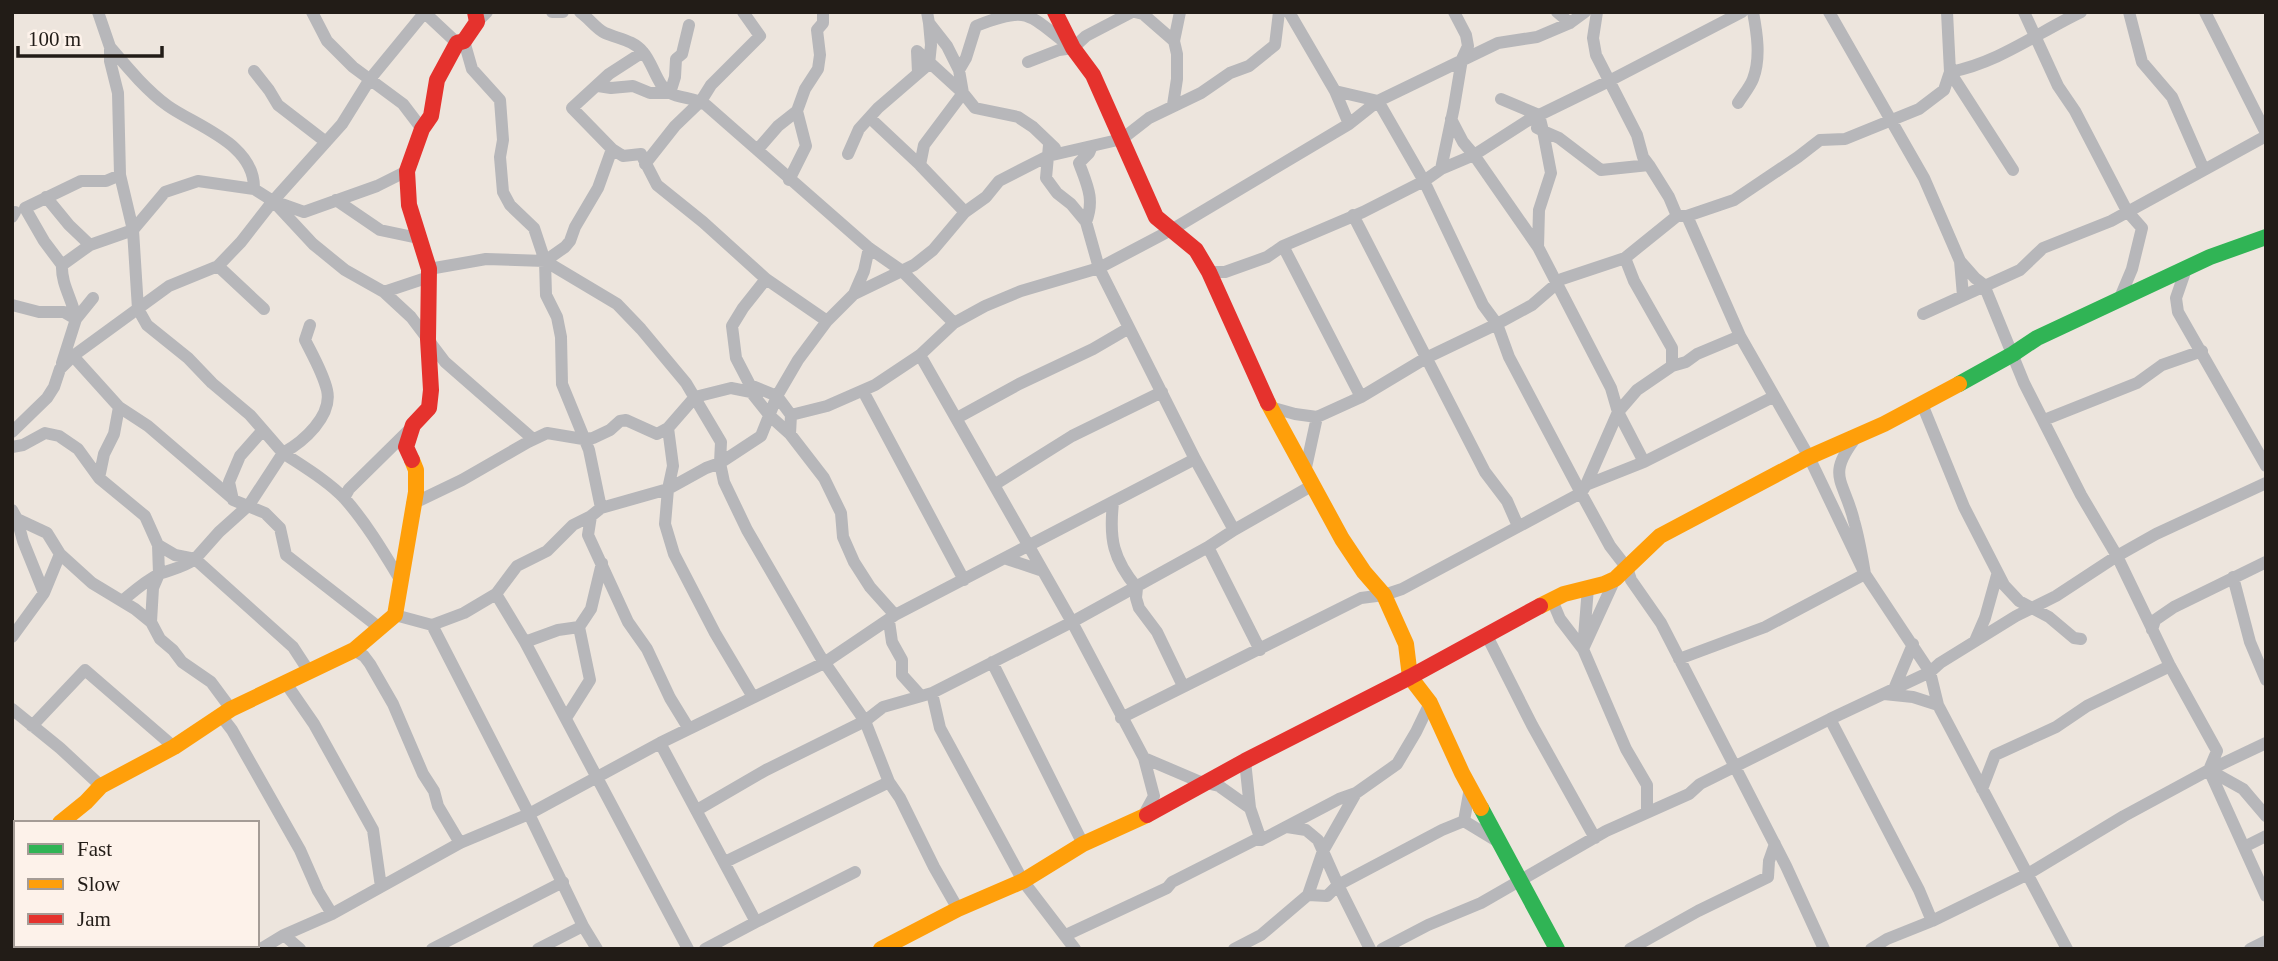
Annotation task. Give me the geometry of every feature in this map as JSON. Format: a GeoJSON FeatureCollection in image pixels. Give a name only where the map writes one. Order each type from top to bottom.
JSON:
{"type":"FeatureCollection","features":[{"type":"Feature","properties":{"kind":"street"},"geometry":{"type":"LineString","coordinates":[[98,12],[110,47],[110,61],[118,93],[120,175],[133,230],[138,309],[147,325],[250,415],[283,453],[344,498],[372,534],[401,581]]}},
{"type":"Feature","properties":{"kind":"street"},"geometry":{"type":"LineString","coordinates":[[313,12],[327,41],[353,66],[403,104],[422,129]]}},
{"type":"Feature","properties":{"kind":"street"},"geometry":{"type":"LineString","coordinates":[[552,12],[563,12]]}},
{"type":"Feature","properties":{"kind":"street"},"geometry":{"type":"LineString","coordinates":[[580,12],[603,32],[625,38],[643,52],[663,87],[670,93]]}},
{"type":"Feature","properties":{"kind":"street"},"geometry":{"type":"LineString","coordinates":[[645,164],[675,126],[701,101],[711,85],[760,36],[743,12]]}},
{"type":"Feature","properties":{"kind":"street"},"geometry":{"type":"LineString","coordinates":[[758,149],[778,126],[797,111],[818,69],[820,55],[817,30],[823,18],[834,12]]}},
{"type":"Feature","properties":{"kind":"street"},"geometry":{"type":"LineString","coordinates":[[1055,12],[1073,48],[1093,75],[1156,217],[1196,250],[1209,272],[1270,407],[1309,479],[1342,539],[1384,596],[1406,644],[1410,677],[1430,703],[1497,841],[1557,949]]}},
{"type":"Feature","properties":{"kind":"street"},"geometry":{"type":"LineString","coordinates":[[1028,62],[1059,50],[1073,48],[1086,36],[1134,12],[1143,14],[1174,41]]}},
{"type":"Feature","properties":{"kind":"street"},"geometry":{"type":"LineString","coordinates":[[1173,105],[1177,79],[1174,41],[1180,12]]}},
{"type":"Feature","properties":{"kind":"street"},"geometry":{"type":"LineString","coordinates":[[395,615],[432,625],[464,613],[496,594],[517,566],[547,551],[573,525],[596,512],[668,489],[720,463],[761,436],[778,396],[798,360],[827,321],[854,294],[914,265],[933,250],[965,212],[986,197],[999,181],[1049,151],[1064,154],[1122,139],[1149,118],[1201,93],[1230,73],[1249,66],[1275,45],[1279,12]]}},
{"type":"Feature","properties":{"kind":"street"},"geometry":{"type":"LineString","coordinates":[[1289,12],[1335,91],[1349,124]]}},
{"type":"Feature","properties":{"kind":"street"},"geometry":{"type":"LineString","coordinates":[[1441,169],[1462,59],[1468,46],[1466,35],[1454,12]]}},
{"type":"Feature","properties":{"kind":"street"},"geometry":{"type":"LineString","coordinates":[[1558,12],[1570,23]]}},
{"type":"Feature","properties":{"kind":"street"},"geometry":{"type":"LineString","coordinates":[[791,415],[827,406],[875,385],[920,355],[954,323],[985,306],[1021,291],[1099,268],[1173,229],[1349,124],[1378,101],[1498,43],[1537,37],[1570,23],[1585,12]]}},
{"type":"Feature","properties":{"kind":"street"},"geometry":{"type":"LineString","coordinates":[[1597,12],[1593,38],[1596,55],[1637,135],[1643,157],[1682,216],[1740,336],[1809,457],[1866,574],[1930,673],[1938,705],[2067,949]]}},
{"type":"Feature","properties":{"kind":"street"},"geometry":{"type":"LineString","coordinates":[[1209,272],[1235,269],[1267,257],[1283,246],[1424,181],[1441,169],[1474,155],[1527,121],[1742,12]]}},
{"type":"Feature","properties":{"kind":"street"},"geometry":{"type":"LineString","coordinates":[[1738,103],[1753,80],[1757,59],[1758,36],[1753,12]]}},
{"type":"Feature","properties":{"kind":"street"},"geometry":{"type":"LineString","coordinates":[[1829,12],[1924,178],[1960,261],[1984,285],[2024,383],[2081,495],[2117,556],[2170,666],[2217,751],[2209,770],[2266,896]]}},
{"type":"Feature","properties":{"kind":"street"},"geometry":{"type":"LineString","coordinates":[[1270,407],[1317,418],[1362,397],[1426,358],[1532,305],[1557,282],[1625,258],[1682,216],[1734,200],[1820,140],[1845,139],[1919,110],[1944,90],[1950,72],[1947,12]]}},
{"type":"Feature","properties":{"kind":"street"},"geometry":{"type":"LineString","coordinates":[[2024,12],[2058,86],[2075,111],[2127,211],[2142,228],[2132,269],[2119,300]]}},
{"type":"Feature","properties":{"kind":"street"},"geometry":{"type":"LineString","coordinates":[[1950,72],[1995,58],[2081,12]]}},
{"type":"Feature","properties":{"kind":"street"},"geometry":{"type":"LineString","coordinates":[[2129,12],[2142,62],[2172,97],[2204,170]]}},
{"type":"Feature","properties":{"kind":"street"},"geometry":{"type":"LineString","coordinates":[[1923,314],[2020,270],[2043,248],[2111,221],[2266,134],[2205,12]]}},
{"type":"Feature","properties":{"kind":"street"},"geometry":{"type":"LineString","coordinates":[[959,70],[966,58],[976,26],[1011,13],[1027,14],[1073,48]]}},
{"type":"Feature","properties":{"kind":"street"},"geometry":{"type":"LineString","coordinates":[[60,369],[73,356],[169,286],[218,266],[342,124],[370,79],[421,14],[460,42],[472,69],[500,100],[503,192],[510,205],[534,228],[545,261],[546,295],[557,317],[561,337],[562,384],[589,450],[596,512],[588,535],[628,622],[646,649],[689,729]]}},
{"type":"Feature","properties":{"kind":"street"},"geometry":{"type":"LineString","coordinates":[[344,498],[349,489],[429,408],[429,273],[409,205],[407,171],[422,129],[431,116],[438,80],[460,42],[480,16]]}},
{"type":"Feature","properties":{"kind":"street"},"geometry":{"type":"LineString","coordinates":[[928,18],[931,45],[929,64]]}},
{"type":"Feature","properties":{"kind":"street"},"geometry":{"type":"LineString","coordinates":[[920,165],[924,145],[963,93],[959,70],[928,18]]}},
{"type":"Feature","properties":{"kind":"street"},"geometry":{"type":"LineString","coordinates":[[670,93],[675,77],[676,59],[682,54],[689,25]]}},
{"type":"Feature","properties":{"kind":"street"},"geometry":{"type":"LineString","coordinates":[[110,47],[166,104],[228,141],[242,156],[254,180],[254,189]]}},
{"type":"Feature","properties":{"kind":"street"},"geometry":{"type":"LineString","coordinates":[[848,154],[859,129],[871,119],[878,108],[918,73],[917,51],[963,93],[975,108],[1018,117],[1033,127],[1049,151],[1046,178]]}},
{"type":"Feature","properties":{"kind":"street"},"geometry":{"type":"LineString","coordinates":[[643,52],[609,74],[572,108],[622,156],[641,154],[657,185],[766,279],[827,321]]}},
{"type":"Feature","properties":{"kind":"street"},"geometry":{"type":"LineString","coordinates":[[254,71],[270,90],[278,105],[327,142]]}},
{"type":"Feature","properties":{"kind":"street"},"geometry":{"type":"LineString","coordinates":[[1950,72],[2013,170]]}},
{"type":"Feature","properties":{"kind":"street"},"geometry":{"type":"LineString","coordinates":[[598,86],[633,86],[650,93],[670,93],[701,101],[869,248],[902,271],[954,323]]}},
{"type":"Feature","properties":{"kind":"street"},"geometry":{"type":"LineString","coordinates":[[1335,91],[1378,101],[1424,181],[1483,304],[1497,324],[1509,357],[1583,489],[1621,574],[1631,580],[1661,623],[1775,844],[1824,949]]}},
{"type":"Feature","properties":{"kind":"street"},"geometry":{"type":"LineString","coordinates":[[1502,99],[1539,115]]}},
{"type":"Feature","properties":{"kind":"street"},"geometry":{"type":"LineString","coordinates":[[789,180],[806,146],[797,111]]}},
{"type":"Feature","properties":{"kind":"street"},"geometry":{"type":"LineString","coordinates":[[1538,247],[1539,210],[1551,173],[1539,115]]}},
{"type":"Feature","properties":{"kind":"street"},"geometry":{"type":"LineString","coordinates":[[871,119],[965,212]]}},
{"type":"Feature","properties":{"kind":"street"},"geometry":{"type":"LineString","coordinates":[[1451,119],[1463,142],[1538,247],[1611,388],[1618,412],[1644,462]]}},
{"type":"Feature","properties":{"kind":"street"},"geometry":{"type":"LineString","coordinates":[[1527,121],[1559,138],[1601,170],[1649,165]]}},
{"type":"Feature","properties":{"kind":"street"},"geometry":{"type":"LineString","coordinates":[[1086,222],[1092,207],[1079,163],[1092,146]]}},
{"type":"Feature","properties":{"kind":"street"},"geometry":{"type":"LineString","coordinates":[[545,261],[570,241],[598,188],[612,149]]}},
{"type":"Feature","properties":{"kind":"street"},"geometry":{"type":"LineString","coordinates":[[1023,168],[1046,178],[1056,194],[1071,204],[1086,222],[1099,268],[1195,459],[1234,530]]}},
{"type":"Feature","properties":{"kind":"street"},"geometry":{"type":"LineString","coordinates":[[62,265],[90,245],[133,230],[165,191],[198,180],[254,189],[273,201],[304,212],[377,186],[407,171]]}},
{"type":"Feature","properties":{"kind":"street"},"geometry":{"type":"LineString","coordinates":[[76,318],[74,303],[61,274],[62,265],[16,212],[81,181],[106,181],[120,175]]}},
{"type":"Feature","properties":{"kind":"street"},"geometry":{"type":"LineString","coordinates":[[46,197],[90,245]]}},
{"type":"Feature","properties":{"kind":"street"},"geometry":{"type":"LineString","coordinates":[[336,200],[380,230],[418,238]]}},
{"type":"Feature","properties":{"kind":"street"},"geometry":{"type":"LineString","coordinates":[[273,201],[313,244],[345,270],[384,292],[411,317],[455,371],[533,439]]}},
{"type":"Feature","properties":{"kind":"street"},"geometry":{"type":"LineString","coordinates":[[1353,215],[1485,472],[1507,501],[1518,526]]}},
{"type":"Feature","properties":{"kind":"street"},"geometry":{"type":"LineString","coordinates":[[1153,239],[1156,217]]}},
{"type":"Feature","properties":{"kind":"street"},"geometry":{"type":"LineString","coordinates":[[1583,649],[1621,574],[1660,536],[1809,457],[1922,404],[2038,338],[2210,257],[2266,237]]}},
{"type":"Feature","properties":{"kind":"street"},"geometry":{"type":"LineString","coordinates":[[1283,246],[1362,397]]}},
{"type":"Feature","properties":{"kind":"street"},"geometry":{"type":"LineString","coordinates":[[854,294],[864,271],[869,248]]}},
{"type":"Feature","properties":{"kind":"street"},"geometry":{"type":"LineString","coordinates":[[1625,258],[1634,281],[1672,348],[1672,366]]}},
{"type":"Feature","properties":{"kind":"street"},"geometry":{"type":"LineString","coordinates":[[384,292],[429,273],[486,259],[545,261],[617,304],[641,329],[695,397],[721,442],[720,463],[724,482],[747,530],[824,663],[865,721],[889,782],[958,909]]}},
{"type":"Feature","properties":{"kind":"street"},"geometry":{"type":"LineString","coordinates":[[1960,261],[1963,296]]}},
{"type":"Feature","properties":{"kind":"street"},"geometry":{"type":"LineString","coordinates":[[218,266],[264,309]]}},
{"type":"Feature","properties":{"kind":"street"},"geometry":{"type":"LineString","coordinates":[[2186,268],[2176,298],[2178,312],[2266,466]]}},
{"type":"Feature","properties":{"kind":"street"},"geometry":{"type":"LineString","coordinates":[[766,279],[732,326],[736,358],[750,385],[778,396],[791,415],[790,434]]}},
{"type":"Feature","properties":{"kind":"street"},"geometry":{"type":"LineString","coordinates":[[12,432],[47,398],[54,387],[76,318],[93,298]]}},
{"type":"Feature","properties":{"kind":"street"},"geometry":{"type":"LineString","coordinates":[[12,304],[39,312],[64,312],[76,318]]}},
{"type":"Feature","properties":{"kind":"street"},"geometry":{"type":"LineString","coordinates":[[122,601],[159,574],[185,566],[195,559],[249,505],[283,453],[298,445],[312,432],[326,406],[328,392],[304,340],[310,325]]}},
{"type":"Feature","properties":{"kind":"street"},"geometry":{"type":"LineString","coordinates":[[957,418],[1129,328]]}},
{"type":"Feature","properties":{"kind":"street"},"geometry":{"type":"LineString","coordinates":[[1583,489],[1618,412],[1637,390],[1672,366],[1740,336]]}},
{"type":"Feature","properties":{"kind":"street"},"geometry":{"type":"LineString","coordinates":[[2044,420],[2137,383],[2162,365],[2202,351]]}},
{"type":"Feature","properties":{"kind":"street"},"geometry":{"type":"LineString","coordinates":[[920,355],[1072,622],[1144,758],[1154,796],[1142,818]]}},
{"type":"Feature","properties":{"kind":"street"},"geometry":{"type":"LineString","coordinates":[[73,356],[119,407],[148,426],[233,500],[265,513],[280,528],[286,555],[381,629]]}},
{"type":"Feature","properties":{"kind":"street"},"geometry":{"type":"LineString","coordinates":[[412,504],[547,433],[593,438],[610,430],[620,421],[626,421],[657,434],[668,429],[695,397],[731,388],[751,392],[770,416],[790,434],[824,478],[841,513],[843,537],[854,562],[892,618],[892,642],[902,660],[902,674],[926,694],[940,728],[1023,881],[1075,949]]}},
{"type":"Feature","properties":{"kind":"street"},"geometry":{"type":"LineString","coordinates":[[863,391],[964,580]]}},
{"type":"Feature","properties":{"kind":"street"},"geometry":{"type":"LineString","coordinates":[[994,485],[1072,436],[1162,392]]}},
{"type":"Feature","properties":{"kind":"street"},"geometry":{"type":"LineString","coordinates":[[1121,718],[1362,598],[1384,596],[1402,589],[1583,489],[1644,462],[1773,397]]}},
{"type":"Feature","properties":{"kind":"street"},"geometry":{"type":"LineString","coordinates":[[1922,404],[1964,507],[1994,564],[1997,575],[2011,594],[2030,609],[2049,617],[2074,638],[2081,639]]}},
{"type":"Feature","properties":{"kind":"street"},"geometry":{"type":"LineString","coordinates":[[99,478],[104,454],[114,434],[119,407]]}},
{"type":"Feature","properties":{"kind":"street"},"geometry":{"type":"LineString","coordinates":[[697,810],[766,770],[865,721],[883,707],[926,694],[992,662],[1137,588],[1208,547],[1309,479],[1317,418]]}},
{"type":"Feature","properties":{"kind":"street"},"geometry":{"type":"LineString","coordinates":[[62,821],[101,786],[174,747],[226,713],[308,670],[354,650],[395,615],[416,492],[416,470],[406,447],[413,425]]}},
{"type":"Feature","properties":{"kind":"street"},"geometry":{"type":"LineString","coordinates":[[668,429],[673,466],[665,524],[674,554],[715,633],[753,697]]}},
{"type":"Feature","properties":{"kind":"street"},"geometry":{"type":"LineString","coordinates":[[233,521],[233,500],[229,482],[240,456],[263,430]]}},
{"type":"Feature","properties":{"kind":"street"},"geometry":{"type":"LineString","coordinates":[[12,447],[23,445],[45,433],[59,436],[78,449],[99,478],[145,516],[158,545],[159,574],[153,589],[151,622]]}},
{"type":"Feature","properties":{"kind":"street"},"geometry":{"type":"LineString","coordinates":[[1857,436],[1843,454],[1838,478],[1854,519],[1866,574]]}},
{"type":"Feature","properties":{"kind":"street"},"geometry":{"type":"LineString","coordinates":[[261,949],[284,935],[332,914],[460,843],[529,814],[660,743],[824,663],[892,618],[1195,459]]}},
{"type":"Feature","properties":{"kind":"street"},"geometry":{"type":"LineString","coordinates":[[1382,949],[1428,925],[1481,903],[1595,838],[1647,811],[1689,794],[1700,784],[1930,673],[1940,663],[1975,641],[2056,596],[2117,556],[2187,518],[2266,483]]}},
{"type":"Feature","properties":{"kind":"street"},"geometry":{"type":"LineString","coordinates":[[1113,503],[1110,529],[1113,544],[1124,572],[1137,588],[1139,608],[1157,632],[1183,686]]}},
{"type":"Feature","properties":{"kind":"street"},"geometry":{"type":"LineString","coordinates":[[15,514],[47,533],[60,554],[92,583],[151,622],[160,639],[173,650],[181,662],[211,682],[232,730],[300,850],[318,891],[332,914]]}},
{"type":"Feature","properties":{"kind":"street"},"geometry":{"type":"LineString","coordinates":[[15,514],[44,593]]}},
{"type":"Feature","properties":{"kind":"street"},"geometry":{"type":"LineString","coordinates":[[158,545],[175,555],[195,559],[293,647],[308,670]]}},
{"type":"Feature","properties":{"kind":"street"},"geometry":{"type":"LineString","coordinates":[[1208,547],[1260,650]]}},
{"type":"Feature","properties":{"kind":"street"},"geometry":{"type":"LineString","coordinates":[[12,637],[44,593],[60,554]]}},
{"type":"Feature","properties":{"kind":"street"},"geometry":{"type":"LineString","coordinates":[[1007,559],[1040,570]]}},
{"type":"Feature","properties":{"kind":"street"},"geometry":{"type":"LineString","coordinates":[[2152,630],[2155,620],[2167,611],[2266,562]]}},
{"type":"Feature","properties":{"kind":"street"},"geometry":{"type":"LineString","coordinates":[[566,718],[590,680],[579,627],[591,609],[602,563]]}},
{"type":"Feature","properties":{"kind":"street"},"geometry":{"type":"LineString","coordinates":[[881,949],[958,909],[1023,881],[1083,844],[1161,809],[1245,761],[1410,677],[1552,600],[1621,574]]}},
{"type":"Feature","properties":{"kind":"street"},"geometry":{"type":"LineString","coordinates":[[1679,659],[1765,627],[1866,574]]}},
{"type":"Feature","properties":{"kind":"street"},"geometry":{"type":"LineString","coordinates":[[1975,641],[1997,575]]}},
{"type":"Feature","properties":{"kind":"street"},"geometry":{"type":"LineString","coordinates":[[2233,578],[2250,642],[2266,680]]}},
{"type":"Feature","properties":{"kind":"street"},"geometry":{"type":"LineString","coordinates":[[1583,649],[1588,588]]}},
{"type":"Feature","properties":{"kind":"street"},"geometry":{"type":"LineString","coordinates":[[496,594],[525,642],[688,949]]}},
{"type":"Feature","properties":{"kind":"street"},"geometry":{"type":"LineString","coordinates":[[1552,600],[1560,619],[1583,649],[1626,749],[1647,785],[1647,811]]}},
{"type":"Feature","properties":{"kind":"street"},"geometry":{"type":"LineString","coordinates":[[432,625],[597,949]]}},
{"type":"Feature","properties":{"kind":"street"},"geometry":{"type":"LineString","coordinates":[[525,642],[558,630],[579,627]]}},
{"type":"Feature","properties":{"kind":"street"},"geometry":{"type":"LineString","coordinates":[[1487,636],[1532,725],[1595,838]]}},
{"type":"Feature","properties":{"kind":"street"},"geometry":{"type":"LineString","coordinates":[[1889,692],[1913,644]]}},
{"type":"Feature","properties":{"kind":"street"},"geometry":{"type":"LineString","coordinates":[[354,650],[364,656],[393,704],[423,774],[434,791],[438,806],[460,843]]}},
{"type":"Feature","properties":{"kind":"street"},"geometry":{"type":"LineString","coordinates":[[992,662],[1083,844]]}},
{"type":"Feature","properties":{"kind":"street"},"geometry":{"type":"LineString","coordinates":[[1982,789],[1995,755],[2056,727],[2087,706],[2170,666]]}},
{"type":"Feature","properties":{"kind":"street"},"geometry":{"type":"LineString","coordinates":[[32,726],[85,670],[174,747]]}},
{"type":"Feature","properties":{"kind":"street"},"geometry":{"type":"LineString","coordinates":[[285,682],[314,724],[373,830],[381,887]]}},
{"type":"Feature","properties":{"kind":"street"},"geometry":{"type":"LineString","coordinates":[[1889,692],[1938,705]]}},
{"type":"Feature","properties":{"kind":"street"},"geometry":{"type":"LineString","coordinates":[[848,696],[865,704],[883,707]]}},
{"type":"Feature","properties":{"kind":"street"},"geometry":{"type":"LineString","coordinates":[[1066,935],[1167,888],[1172,882],[1255,840],[1261,840],[1339,799],[1356,793],[1397,764],[1430,703]]}},
{"type":"Feature","properties":{"kind":"street"},"geometry":{"type":"LineString","coordinates":[[12,709],[101,786]]}},
{"type":"Feature","properties":{"kind":"street"},"geometry":{"type":"LineString","coordinates":[[1830,719],[1932,920]]}},
{"type":"Feature","properties":{"kind":"street"},"geometry":{"type":"LineString","coordinates":[[1871,949],[1887,939],[2028,874],[2123,816],[2264,742]]}},
{"type":"Feature","properties":{"kind":"street"},"geometry":{"type":"LineString","coordinates":[[660,743],[756,922]]}},
{"type":"Feature","properties":{"kind":"street"},"geometry":{"type":"LineString","coordinates":[[1144,758],[1198,781],[1219,786],[1250,808]]}},
{"type":"Feature","properties":{"kind":"street"},"geometry":{"type":"LineString","coordinates":[[1245,761],[1250,808],[1261,840]]}},
{"type":"Feature","properties":{"kind":"street"},"geometry":{"type":"LineString","coordinates":[[2209,770],[2243,789],[2266,816]]}},
{"type":"Feature","properties":{"kind":"street"},"geometry":{"type":"LineString","coordinates":[[725,862],[889,782]]}},
{"type":"Feature","properties":{"kind":"street"},"geometry":{"type":"LineString","coordinates":[[1464,821],[1470,788]]}},
{"type":"Feature","properties":{"kind":"street"},"geometry":{"type":"LineString","coordinates":[[1234,949],[1261,935],[1308,895],[1323,850],[1356,793]]}},
{"type":"Feature","properties":{"kind":"street"},"geometry":{"type":"LineString","coordinates":[[1464,821],[1497,841]]}},
{"type":"Feature","properties":{"kind":"street"},"geometry":{"type":"LineString","coordinates":[[1308,895],[1327,896],[1338,885],[1464,821]]}},
{"type":"Feature","properties":{"kind":"street"},"geometry":{"type":"LineString","coordinates":[[1287,827],[1306,830],[1318,840],[1370,949]]}},
{"type":"Feature","properties":{"kind":"street"},"geometry":{"type":"LineString","coordinates":[[2244,847],[2266,836]]}},
{"type":"Feature","properties":{"kind":"street"},"geometry":{"type":"LineString","coordinates":[[1768,877],[1769,861],[1775,844]]}},
{"type":"Feature","properties":{"kind":"street"},"geometry":{"type":"LineString","coordinates":[[705,949],[855,872]]}},
{"type":"Feature","properties":{"kind":"street"},"geometry":{"type":"LineString","coordinates":[[1630,949],[1698,911],[1768,877],[1788,883],[1801,896]]}},
{"type":"Feature","properties":{"kind":"street"},"geometry":{"type":"LineString","coordinates":[[432,949],[562,882]]}},
{"type":"Feature","properties":{"kind":"street"},"geometry":{"type":"LineString","coordinates":[[538,949],[583,926]]}},
{"type":"Feature","properties":{"kind":"street"},"geometry":{"type":"LineString","coordinates":[[284,935],[300,949]]}},
{"type":"Feature","properties":{"kind":"street"},"geometry":{"type":"LineString","coordinates":[[2250,949],[2266,940]]}},
{"type":"Feature","properties":{"kind":"traffic: fast"},"geometry":{"type":"LineString","coordinates":[[1959,384],[2037,338],[2210,257],[2266,237]]}},
{"type":"Feature","properties":{"kind":"traffic: fast"},"geometry":{"type":"LineString","coordinates":[[1481,808],[1557,949]]}},
{"type":"Feature","properties":{"kind":"traffic: slow"},"geometry":{"type":"LineString","coordinates":[[1540,606],[1564,594],[1615,579],[1660,536],[1809,457],[1884,424],[1959,384]]}},
{"type":"Feature","properties":{"kind":"traffic: slow"},"geometry":{"type":"LineString","coordinates":[[1268,403],[1342,539],[1364,572],[1384,595],[1406,644],[1410,677],[1430,703],[1481,808]]}},
{"type":"Feature","properties":{"kind":"traffic: slow"},"geometry":{"type":"LineString","coordinates":[[62,821],[101,786],[174,747],[231,709],[354,650],[395,615],[416,492],[416,470],[412,460]]}},
{"type":"Feature","properties":{"kind":"traffic: slow"},"geometry":{"type":"LineString","coordinates":[[881,949],[958,909],[1023,881],[1083,844],[1147,815]]}},
{"type":"Feature","properties":{"kind":"traffic: jam"},"geometry":{"type":"LineString","coordinates":[[412,460],[406,447],[413,425],[429,408],[431,390],[428,339],[429,269],[409,205],[407,171],[422,129],[431,116],[437,80],[457,43],[464,41],[477,22],[475,12]]}},
{"type":"Feature","properties":{"kind":"traffic: jam"},"geometry":{"type":"LineString","coordinates":[[1055,12],[1073,48],[1093,75],[1156,217],[1196,250],[1209,272],[1268,403]]}},
{"type":"Feature","properties":{"kind":"traffic: jam"},"geometry":{"type":"LineString","coordinates":[[1147,815],[1540,606]]}}]}
